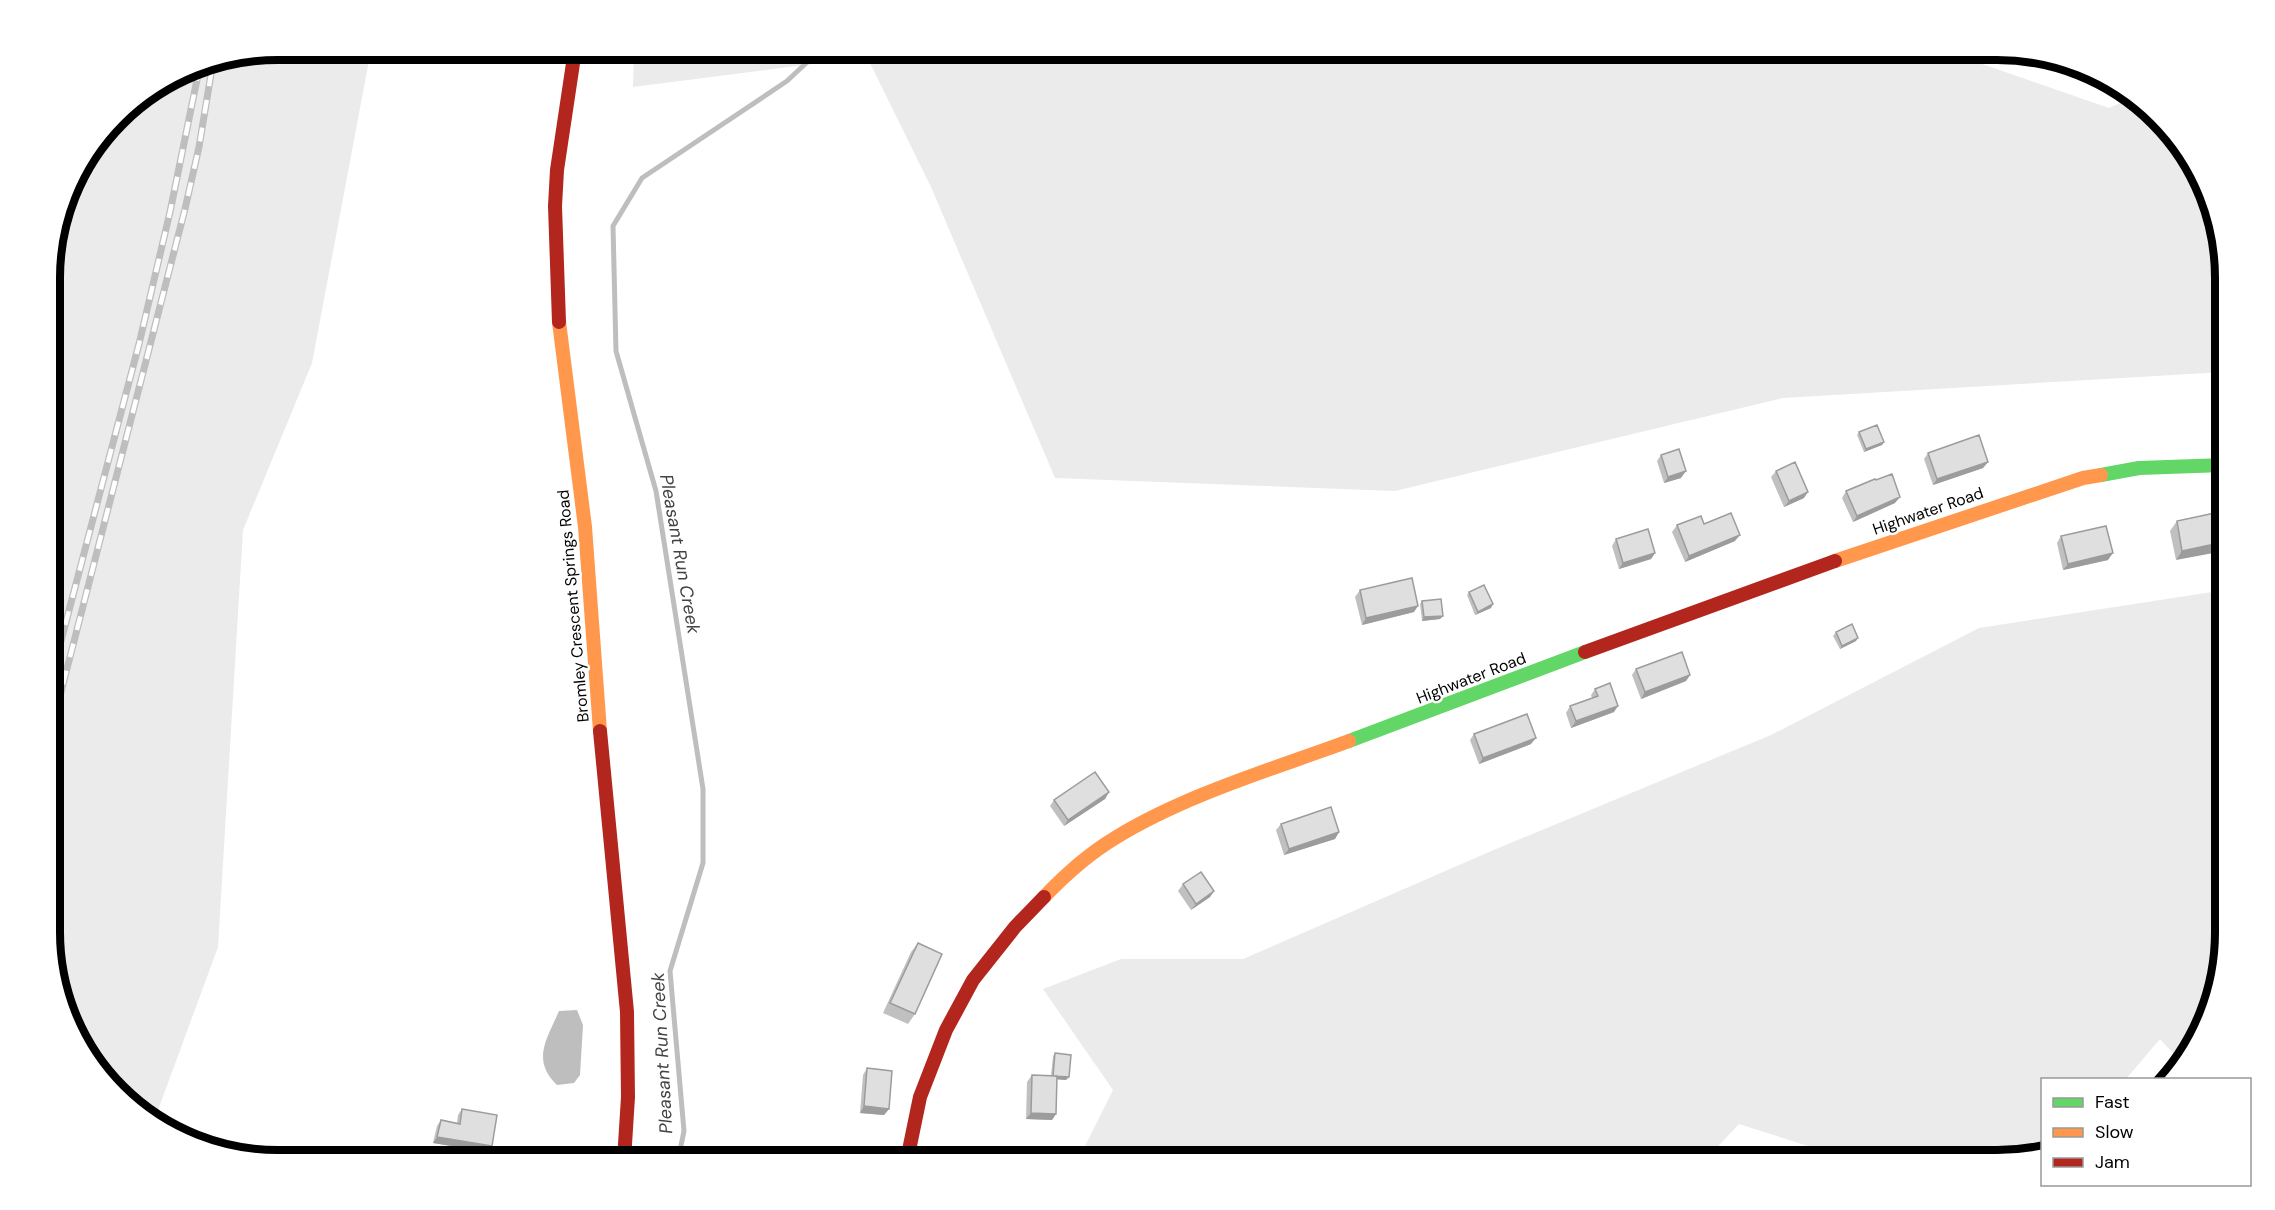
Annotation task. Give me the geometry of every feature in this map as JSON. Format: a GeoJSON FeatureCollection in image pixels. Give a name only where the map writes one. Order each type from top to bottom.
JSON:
{"type":"FeatureCollection","features":[{"type":"Feature","properties":{"kind":"street","name":"Bromley Crescent Springs Road"},"geometry":{"type":"LineString","coordinates":[[574,60],[557,171],[555,206],[558,311],[585,527],[596,686],[627,1012],[628,1097],[625,1150]]}},
{"type":"Feature","properties":{"kind":"street","name":"Highwater Road"},"geometry":{"type":"LineString","coordinates":[[909,1150],[921,1097],[946,1030],[973,980],[1015,927],[1050,891],[1115,838],[1184,803],[1598,647],[1875,546],[2083,477],[2139,468],[2215,465]]}},
{"type":"Feature","properties":{"kind":"shaded area"},"geometry":{"type":"Polygon","coordinates":[[[264,60],[369,60],[312,363],[243,530],[218,947],[157,1113],[134,1096],[114,1076],[89,1041],[67,988],[60,946],[60,264],[64,235],[82,182],[105,145],[134,114],[169,89],[208,72],[235,64],[264,60]]]}},
{"type":"Feature","properties":{"kind":"shaded area"},"geometry":{"type":"Polygon","coordinates":[[[634,60],[844,60],[633,87],[634,60]]]}},
{"type":"Feature","properties":{"kind":"shaded area"},"geometry":{"type":"Polygon","coordinates":[[[868,60],[1971,60],[2109,108],[2124,101],[2141,114],[2170,145],[2193,182],[2211,235],[2215,264],[2215,373],[1783,398],[1395,491],[1055,478],[931,187],[868,60]]]}},
{"type":"Feature","properties":{"kind":"shaded area"},"geometry":{"type":"Polygon","coordinates":[[[2215,592],[2215,946],[2208,988],[2193,1028],[2176,1056],[2160,1039],[2127,1078],[2041,1078],[2041,1146],[2011,1150],[1821,1150],[1739,1124],[1714,1150],[1083,1150],[1113,1090],[1043,989],[1121,959],[1243,959],[1496,849],[1771,735],[1979,628],[2215,592]]]}},
{"type":"Feature","properties":{"kind":"shaded area"},"geometry":{"type":"Polygon","coordinates":[[[577,1010],[583,1025],[580,1075],[574,1083],[557,1085],[545,1067],[543,1058],[546,1040],[559,1011],[577,1010]]]}},
{"type":"Feature","properties":{"kind":"building"},"geometry":{"type":"Polygon","coordinates":[[[1877,425],[1884,442],[1866,449],[1859,432],[1877,425]]]}},
{"type":"Feature","properties":{"kind":"building"},"geometry":{"type":"Polygon","coordinates":[[[1979,435],[1988,462],[1937,479],[1928,453],[1979,435]]]}},
{"type":"Feature","properties":{"kind":"building"},"geometry":{"type":"Polygon","coordinates":[[[1679,449],[1686,471],[1668,477],[1661,455],[1679,449]]]}},
{"type":"Feature","properties":{"kind":"building"},"geometry":{"type":"Polygon","coordinates":[[[1795,462],[1808,492],[1789,501],[1776,471],[1795,462]]]}},
{"type":"Feature","properties":{"kind":"building"},"geometry":{"type":"Polygon","coordinates":[[[1892,474],[1900,497],[1857,516],[1846,491],[1892,474]]]}},
{"type":"Feature","properties":{"kind":"building"},"geometry":{"type":"Polygon","coordinates":[[[1731,513],[1740,535],[1689,556],[1677,525],[1701,516],[1704,524],[1731,513]]]}},
{"type":"Feature","properties":{"kind":"building"},"geometry":{"type":"Polygon","coordinates":[[[2215,513],[2215,544],[2182,551],[2177,521],[2215,513]]]}},
{"type":"Feature","properties":{"kind":"building"},"geometry":{"type":"Polygon","coordinates":[[[2106,526],[2113,553],[2068,564],[2061,536],[2106,526]]]}},
{"type":"Feature","properties":{"kind":"building"},"geometry":{"type":"Polygon","coordinates":[[[1648,529],[1655,553],[1623,563],[1616,539],[1648,529]]]}},
{"type":"Feature","properties":{"kind":"building"},"geometry":{"type":"Polygon","coordinates":[[[1412,578],[1418,606],[1366,618],[1360,590],[1412,578]]]}},
{"type":"Feature","properties":{"kind":"building"},"geometry":{"type":"Polygon","coordinates":[[[1484,585],[1493,604],[1478,612],[1469,592],[1484,585]]]}},
{"type":"Feature","properties":{"kind":"building"},"geometry":{"type":"Polygon","coordinates":[[[1441,599],[1443,616],[1424,617],[1422,601],[1441,599]]]}},
{"type":"Feature","properties":{"kind":"building"},"geometry":{"type":"Polygon","coordinates":[[[1852,624],[1858,638],[1842,646],[1836,632],[1852,624]]]}},
{"type":"Feature","properties":{"kind":"building"},"geometry":{"type":"Polygon","coordinates":[[[1682,652],[1690,675],[1645,692],[1636,669],[1682,652]]]}},
{"type":"Feature","properties":{"kind":"building"},"geometry":{"type":"Polygon","coordinates":[[[1610,683],[1618,706],[1576,721],[1570,706],[1598,696],[1595,689],[1610,683]]]}},
{"type":"Feature","properties":{"kind":"building"},"geometry":{"type":"Polygon","coordinates":[[[1527,714],[1536,738],[1483,758],[1474,734],[1527,714]]]}},
{"type":"Feature","properties":{"kind":"building"},"geometry":{"type":"Polygon","coordinates":[[[1095,772],[1109,792],[1068,820],[1054,800],[1095,772]]]}},
{"type":"Feature","properties":{"kind":"building"},"geometry":{"type":"Polygon","coordinates":[[[1331,807],[1339,832],[1289,849],[1281,824],[1331,807]]]}},
{"type":"Feature","properties":{"kind":"building"},"geometry":{"type":"Polygon","coordinates":[[[1201,872],[1214,891],[1196,904],[1183,884],[1201,872]]]}},
{"type":"Feature","properties":{"kind":"building"},"geometry":{"type":"Polygon","coordinates":[[[918,943],[942,954],[915,1014],[890,1003],[918,943]]]}},
{"type":"Feature","properties":{"kind":"building"},"geometry":{"type":"Polygon","coordinates":[[[1055,1053],[1071,1055],[1069,1077],[1053,1076],[1055,1053]]]}},
{"type":"Feature","properties":{"kind":"building"},"geometry":{"type":"Polygon","coordinates":[[[867,1068],[892,1071],[889,1109],[864,1106],[867,1068]]]}},
{"type":"Feature","properties":{"kind":"building"},"geometry":{"type":"Polygon","coordinates":[[[1032,1075],[1057,1076],[1056,1114],[1031,1113],[1032,1075]]]}},
{"type":"Feature","properties":{"kind":"building"},"geometry":{"type":"Polygon","coordinates":[[[462,1109],[497,1115],[492,1146],[437,1137],[441,1120],[460,1124],[462,1109]]]}},
{"type":"Feature","properties":{"kind":"waterway","name":"Pleasant Run Creek"},"geometry":{"type":"LineString","coordinates":[[680,1150],[684,1131],[670,971],[703,863],[703,789],[656,491],[616,351],[613,226],[642,178],[787,81],[809,60]]}},
{"type":"Feature","properties":{"kind":"railway"},"geometry":{"type":"LineString","coordinates":[[60,697],[185,209],[199,147],[212,71]]}},
{"type":"Feature","properties":{"kind":"railway"},"geometry":{"type":"LineString","coordinates":[[60,645],[139,344],[170,212],[198,76]]}},
{"type":"Feature","properties":{"kind":"traffic: fast"},"geometry":{"type":"LineString","coordinates":[[2101,475],[2139,468],[2215,465]]}},
{"type":"Feature","properties":{"kind":"traffic: fast"},"geometry":{"type":"LineString","coordinates":[[1349,741],[1585,652]]}},
{"type":"Feature","properties":{"kind":"traffic: slow"},"geometry":{"type":"LineString","coordinates":[[559,322],[585,527],[600,731]]}},
{"type":"Feature","properties":{"kind":"traffic: slow"},"geometry":{"type":"LineString","coordinates":[[1835,561],[2083,478],[2101,475]]}},
{"type":"Feature","properties":{"kind":"traffic: slow"},"geometry":{"type":"LineString","coordinates":[[1044,897],[1096,850],[1142,823],[1230,784],[1349,741]]}},
{"type":"Feature","properties":{"kind":"traffic: jam"},"geometry":{"type":"LineString","coordinates":[[559,322],[555,206],[557,170],[574,60]]}},
{"type":"Feature","properties":{"kind":"traffic: jam"},"geometry":{"type":"LineString","coordinates":[[1585,652],[1835,561]]}},
{"type":"Feature","properties":{"kind":"traffic: jam"},"geometry":{"type":"LineString","coordinates":[[600,731],[627,1012],[628,1097],[625,1150]]}},
{"type":"Feature","properties":{"kind":"traffic: jam"},"geometry":{"type":"LineString","coordinates":[[909,1150],[920,1097],[946,1030],[973,980],[1015,927],[1044,897]]}}]}
